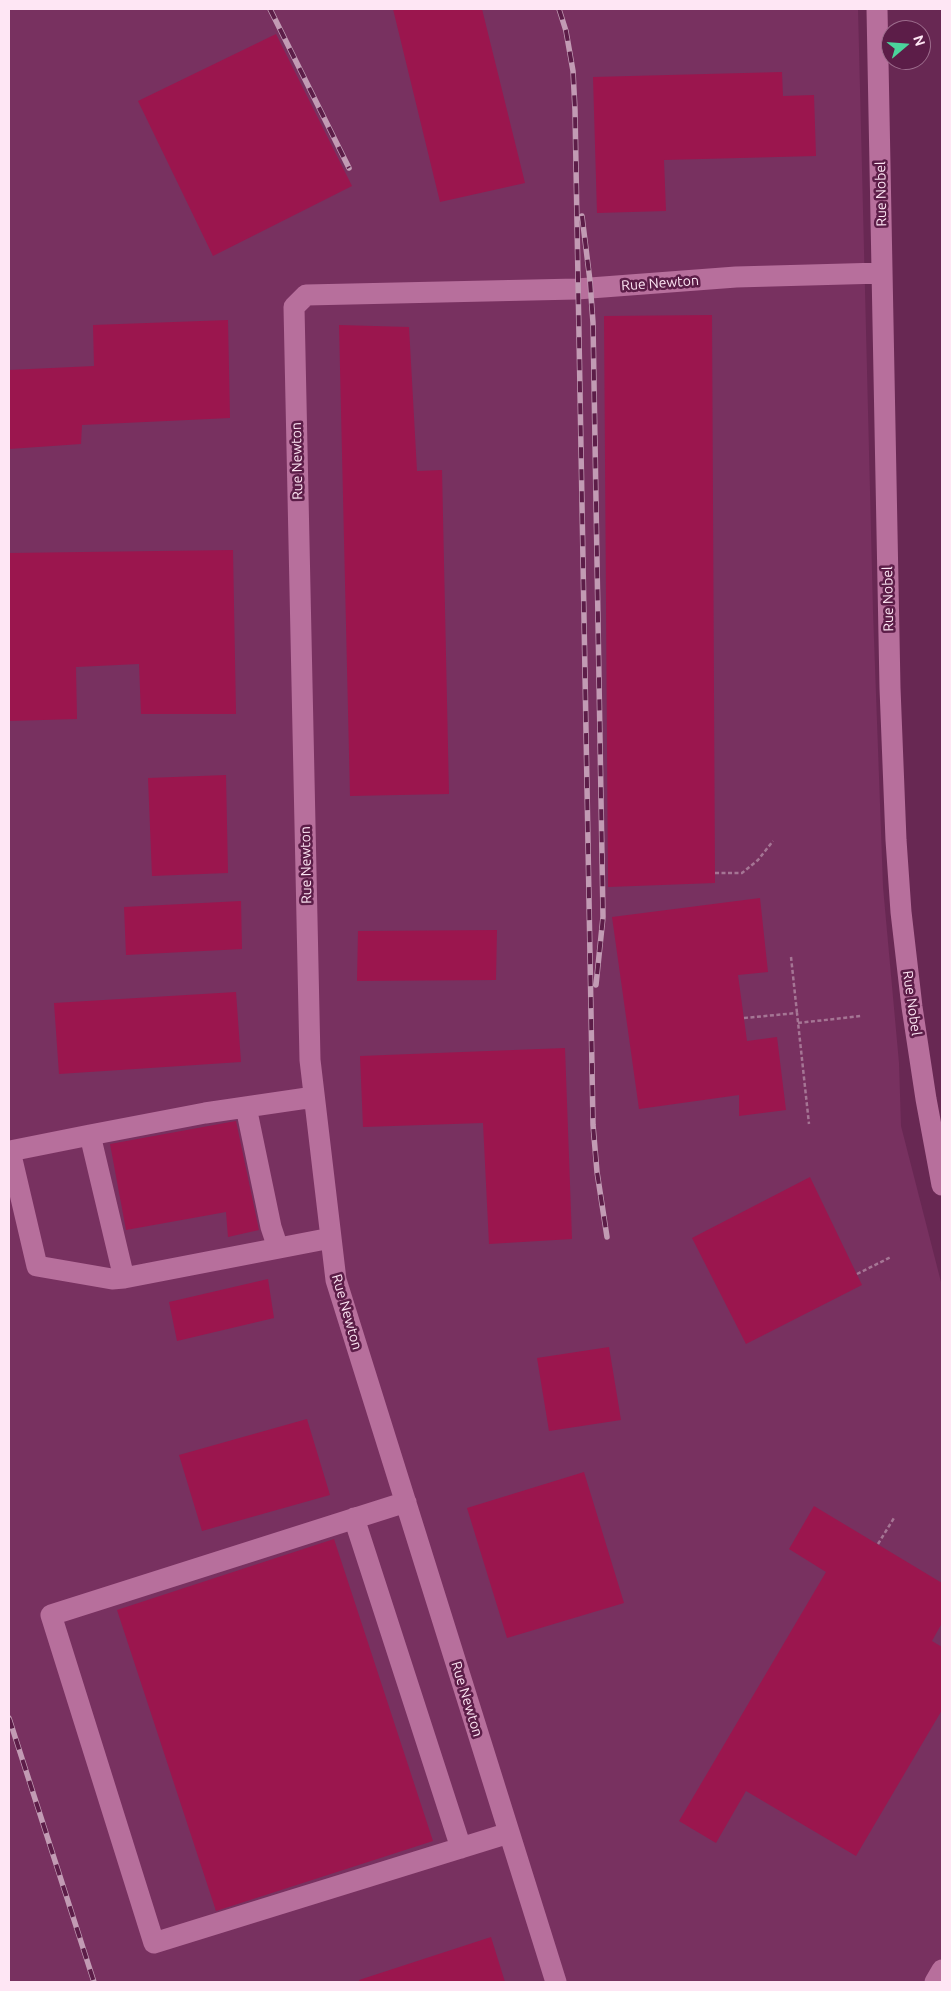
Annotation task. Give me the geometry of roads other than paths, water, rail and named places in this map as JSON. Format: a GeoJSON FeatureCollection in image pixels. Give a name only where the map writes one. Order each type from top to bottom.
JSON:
{"type":"FeatureCollection","features":[{"type":"Feature","properties":{"kind":"street","name":"Rue Nobel"},"geometry":{"type":"LineString","coordinates":[[877,9],[890,688],[897,856],[901,912],[912,1007],[942,1185]]}},
{"type":"Feature","properties":{"kind":"street","name":"Rue Newton"},"geometry":{"type":"LineString","coordinates":[[556,1982],[336,1280],[310,1060],[294,307],[306,295],[577,289],[736,277],[882,273]]}},
{"type":"Feature","properties":{"kind":"street"},"geometry":{"type":"LineString","coordinates":[[314,1097],[205,1113],[10,1151],[37,1266],[112,1279],[124,1278],[331,1238]]}},
{"type":"Feature","properties":{"kind":"street"},"geometry":{"type":"LineString","coordinates":[[246,1107],[271,1227],[278,1248]]}},
{"type":"Feature","properties":{"kind":"street"},"geometry":{"type":"LineString","coordinates":[[90,1135],[124,1278]]}},
{"type":"Feature","properties":{"kind":"street"},"geometry":{"type":"LineString","coordinates":[[406,1502],[51,1615],[154,1943],[509,1833]]}},
{"type":"Feature","properties":{"kind":"street"},"geometry":{"type":"LineString","coordinates":[[354,1518],[461,1848]]}},
{"type":"Feature","properties":{"kind":"street"},"geometry":{"type":"LineString","coordinates":[[934,1982],[942,1970]]}},
{"type":"Feature","properties":{"kind":"railway"},"geometry":{"type":"LineString","coordinates":[[270,9],[349,168]]}},
{"type":"Feature","properties":{"kind":"railway"},"geometry":{"type":"LineString","coordinates":[[559,9],[566,31],[573,71],[575,110],[593,1125],[597,1172],[607,1237]]}},
{"type":"Feature","properties":{"kind":"railway"},"geometry":{"type":"LineString","coordinates":[[582,216],[593,323],[603,917],[596,985]]}},
{"type":"Feature","properties":{"kind":"railway"},"geometry":{"type":"LineString","coordinates":[[9,1718],[94,1982]]}}]}
